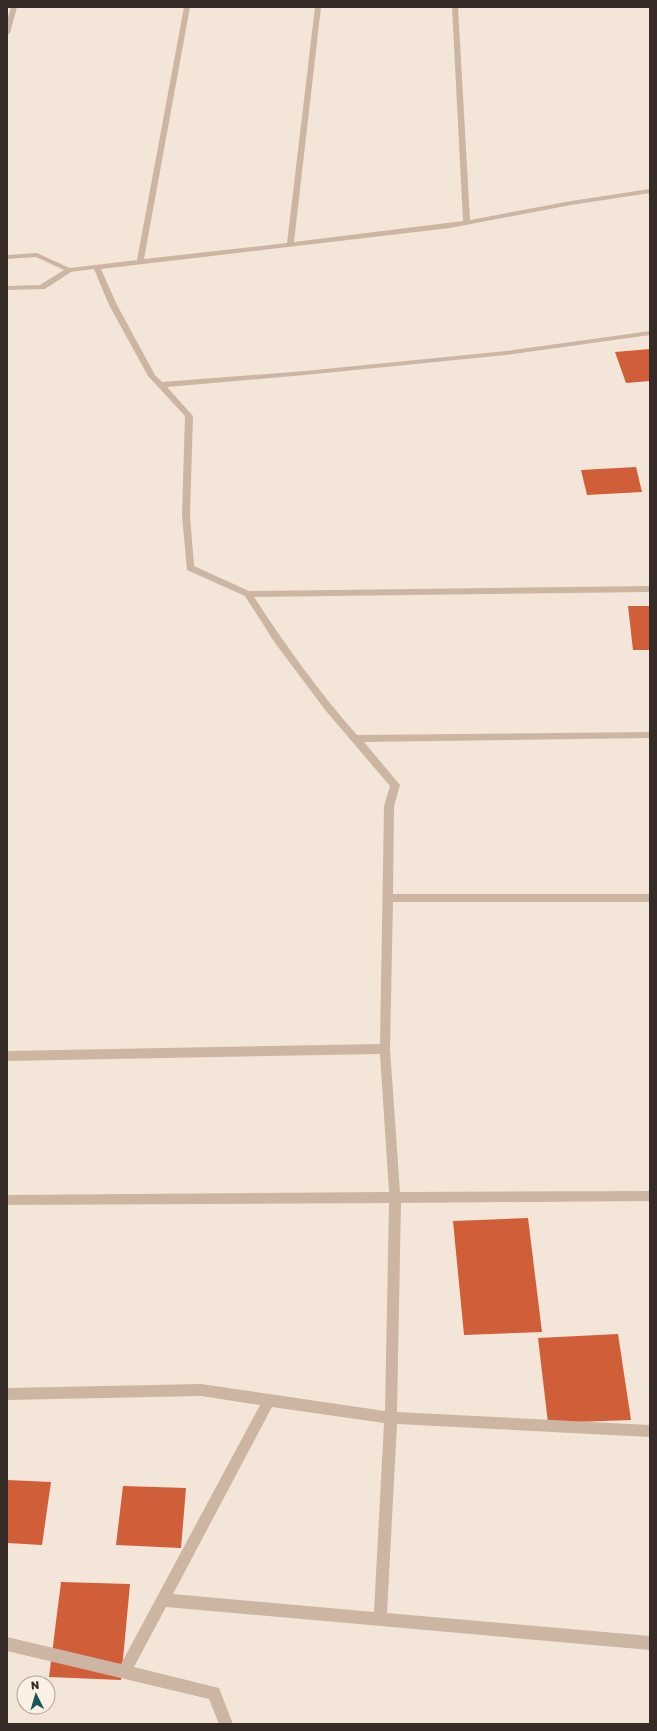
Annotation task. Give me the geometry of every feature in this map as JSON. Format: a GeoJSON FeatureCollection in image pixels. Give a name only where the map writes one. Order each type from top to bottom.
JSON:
{"type":"FeatureCollection","features":[{"type":"Feature","properties":{"kind":"street"},"geometry":{"type":"LineString","coordinates":[[7,33],[14,7]]}},
{"type":"Feature","properties":{"kind":"street"},"geometry":{"type":"LineString","coordinates":[[140,262],[187,7]]}},
{"type":"Feature","properties":{"kind":"street"},"geometry":{"type":"LineString","coordinates":[[290,245],[318,7]]}},
{"type":"Feature","properties":{"kind":"street"},"geometry":{"type":"LineString","coordinates":[[455,7],[467,223]]}},
{"type":"Feature","properties":{"kind":"street"},"geometry":{"type":"LineString","coordinates":[[7,288],[42,287],[70,270],[467,223],[571,203],[650,191]]}},
{"type":"Feature","properties":{"kind":"street"},"geometry":{"type":"LineString","coordinates":[[7,257],[37,255],[70,270]]}},
{"type":"Feature","properties":{"kind":"street"},"geometry":{"type":"LineString","coordinates":[[97,267],[113,305],[152,376],[189,416],[186,515],[190,568],[248,594],[650,589]]}},
{"type":"Feature","properties":{"kind":"street"},"geometry":{"type":"LineString","coordinates":[[161,385],[305,373],[506,353],[650,333]]}},
{"type":"Feature","properties":{"kind":"street"},"geometry":{"type":"LineString","coordinates":[[248,594],[278,640],[329,709],[395,785],[389,806],[385,1049],[395,1198],[391,1418],[380,1619]]}},
{"type":"Feature","properties":{"kind":"street"},"geometry":{"type":"LineString","coordinates":[[355,739],[650,736]]}},
{"type":"Feature","properties":{"kind":"street"},"geometry":{"type":"LineString","coordinates":[[388,898],[650,898]]}},
{"type":"Feature","properties":{"kind":"street"},"geometry":{"type":"LineString","coordinates":[[7,1056],[385,1049]]}},
{"type":"Feature","properties":{"kind":"street"},"geometry":{"type":"LineString","coordinates":[[7,1200],[650,1196]]}},
{"type":"Feature","properties":{"kind":"street"},"geometry":{"type":"LineString","coordinates":[[7,1394],[201,1390],[391,1418],[650,1430]]}},
{"type":"Feature","properties":{"kind":"street"},"geometry":{"type":"LineString","coordinates":[[124,1672],[269,1400]]}},
{"type":"Feature","properties":{"kind":"street"},"geometry":{"type":"LineString","coordinates":[[162,1600],[650,1642]]}},
{"type":"Feature","properties":{"kind":"street"},"geometry":{"type":"LineString","coordinates":[[7,1644],[214,1693],[226,1724]]}},
{"type":"Feature","properties":{"kind":"building"},"geometry":{"type":"Polygon","coordinates":[[[650,349],[650,381],[626,383],[615,352],[650,349]]]}},
{"type":"Feature","properties":{"kind":"building"},"geometry":{"type":"Polygon","coordinates":[[[636,467],[642,492],[587,495],[581,470],[636,467]]]}},
{"type":"Feature","properties":{"kind":"building"},"geometry":{"type":"Polygon","coordinates":[[[628,606],[650,606],[650,650],[633,650],[628,606]]]}},
{"type":"Feature","properties":{"kind":"building"},"geometry":{"type":"Polygon","coordinates":[[[528,1218],[542,1332],[464,1335],[453,1221],[528,1218]]]}},
{"type":"Feature","properties":{"kind":"building"},"geometry":{"type":"Polygon","coordinates":[[[618,1334],[631,1420],[548,1423],[538,1338],[618,1334]]]}},
{"type":"Feature","properties":{"kind":"building"},"geometry":{"type":"Polygon","coordinates":[[[7,1480],[51,1482],[42,1545],[7,1543],[7,1480]]]}},
{"type":"Feature","properties":{"kind":"building"},"geometry":{"type":"Polygon","coordinates":[[[123,1486],[186,1488],[181,1548],[116,1545],[123,1486]]]}},
{"type":"Feature","properties":{"kind":"building"},"geometry":{"type":"Polygon","coordinates":[[[61,1582],[130,1584],[121,1680],[56,1677],[56,1675],[49,1675],[61,1582]]]}}]}
